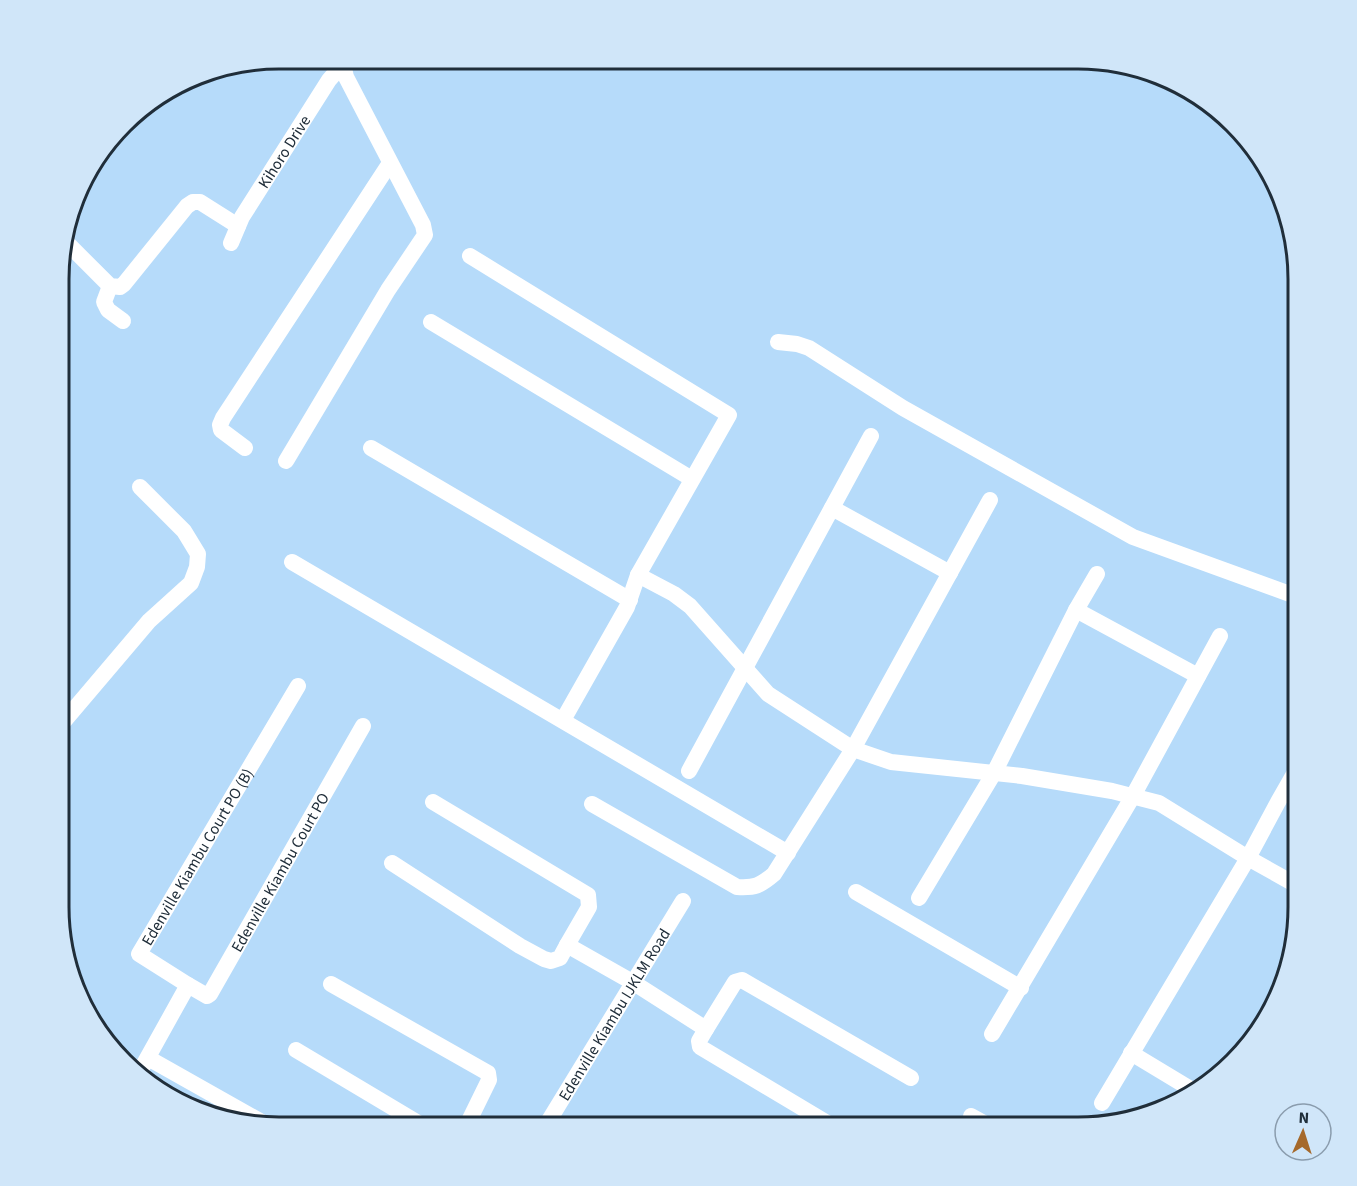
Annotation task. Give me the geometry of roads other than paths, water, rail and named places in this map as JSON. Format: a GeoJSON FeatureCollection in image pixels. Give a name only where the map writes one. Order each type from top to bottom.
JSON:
{"type":"FeatureCollection","features":[{"type":"Feature","properties":{"kind":"street","name":"Kihoro Drive"},"geometry":{"type":"LineString","coordinates":[[231,243],[242,217],[328,80],[337,69]]}},
{"type":"Feature","properties":{"kind":"street"},"geometry":{"type":"LineString","coordinates":[[286,461],[388,290],[425,237],[423,225],[355,96],[346,77],[345,69]]}},
{"type":"Feature","properties":{"kind":"street"},"geometry":{"type":"LineString","coordinates":[[245,448],[221,430],[220,425],[223,418],[390,163]]}},
{"type":"Feature","properties":{"kind":"street"},"geometry":{"type":"LineString","coordinates":[[72,248],[110,286],[120,287],[187,206],[193,202],[200,202],[238,226]]}},
{"type":"Feature","properties":{"kind":"street"},"geometry":{"type":"LineString","coordinates":[[470,256],[729,415],[638,574],[630,600],[563,720]]}},
{"type":"Feature","properties":{"kind":"street"},"geometry":{"type":"LineString","coordinates":[[110,286],[104,302],[108,310],[123,321]]}},
{"type":"Feature","properties":{"kind":"street"},"geometry":{"type":"LineString","coordinates":[[431,321],[693,479]]}},
{"type":"Feature","properties":{"kind":"street"},"geometry":{"type":"LineString","coordinates":[[778,342],[808,348],[903,408],[1133,537],[1288,593]]}},
{"type":"Feature","properties":{"kind":"street"},"geometry":{"type":"LineString","coordinates":[[689,771],[871,436]]}},
{"type":"Feature","properties":{"kind":"street"},"geometry":{"type":"LineString","coordinates":[[371,448],[630,600]]}},
{"type":"Feature","properties":{"kind":"street"},"geometry":{"type":"LineString","coordinates":[[69,715],[149,621],[191,583],[197,567],[198,554],[184,531],[140,487]]}},
{"type":"Feature","properties":{"kind":"street"},"geometry":{"type":"LineString","coordinates":[[592,804],[737,887],[752,888],[764,883],[774,874],[854,749],[990,500]]}},
{"type":"Feature","properties":{"kind":"street"},"geometry":{"type":"LineString","coordinates":[[832,508],[950,573]]}},
{"type":"Feature","properties":{"kind":"street"},"geometry":{"type":"LineString","coordinates":[[292,562],[788,853]]}},
{"type":"Feature","properties":{"kind":"street"},"geometry":{"type":"LineString","coordinates":[[638,574],[674,594],[690,606],[706,621],[744,669],[768,694],[854,749],[891,762],[994,772],[1085,786],[1159,803],[1288,880]]}},
{"type":"Feature","properties":{"kind":"street"},"geometry":{"type":"LineString","coordinates":[[919,898],[994,772],[1076,610],[1097,574]]}},
{"type":"Feature","properties":{"kind":"street"},"geometry":{"type":"LineString","coordinates":[[1076,610],[1198,676]]}},
{"type":"Feature","properties":{"kind":"street"},"geometry":{"type":"LineString","coordinates":[[992,1034],[1133,796],[1220,636]]}},
{"type":"Feature","properties":{"kind":"street","name":"Edenville Kiambu Court PO (B)"},"geometry":{"type":"LineString","coordinates":[[188,985],[139,954],[298,686]]}},
{"type":"Feature","properties":{"kind":"street","name":"Edenville Kiambu Court PO"},"geometry":{"type":"LineString","coordinates":[[188,985],[207,996],[210,994],[363,726]]}},
{"type":"Feature","properties":{"kind":"street"},"geometry":{"type":"LineString","coordinates":[[1102,1103],[1248,858],[1288,784]]}},
{"type":"Feature","properties":{"kind":"street"},"geometry":{"type":"LineString","coordinates":[[392,863],[520,946],[551,961],[560,958],[589,907],[588,895],[433,802]]}},
{"type":"Feature","properties":{"kind":"street"},"geometry":{"type":"LineString","coordinates":[[856,892],[1021,988]]}},
{"type":"Feature","properties":{"kind":"street","name":"Edenville Kiambu IJKLM Road"},"geometry":{"type":"LineString","coordinates":[[551,1117],[683,902]]}},
{"type":"Feature","properties":{"kind":"street"},"geometry":{"type":"LineString","coordinates":[[567,945],[634,983],[706,1029]]}},
{"type":"Feature","properties":{"kind":"street"},"geometry":{"type":"LineString","coordinates":[[817,1117],[700,1047],[699,1041],[735,982],[742,980],[910,1078]]}},
{"type":"Feature","properties":{"kind":"street"},"geometry":{"type":"LineString","coordinates":[[331,984],[488,1073],[489,1080],[471,1117]]}},
{"type":"Feature","properties":{"kind":"street"},"geometry":{"type":"LineString","coordinates":[[143,1067],[188,985]]}},
{"type":"Feature","properties":{"kind":"street"},"geometry":{"type":"LineString","coordinates":[[296,1050],[408,1117]]}},
{"type":"Feature","properties":{"kind":"street"},"geometry":{"type":"LineString","coordinates":[[1131,1053],[1187,1087]]}},
{"type":"Feature","properties":{"kind":"street"},"geometry":{"type":"LineString","coordinates":[[148,1058],[249,1115]]}}]}
